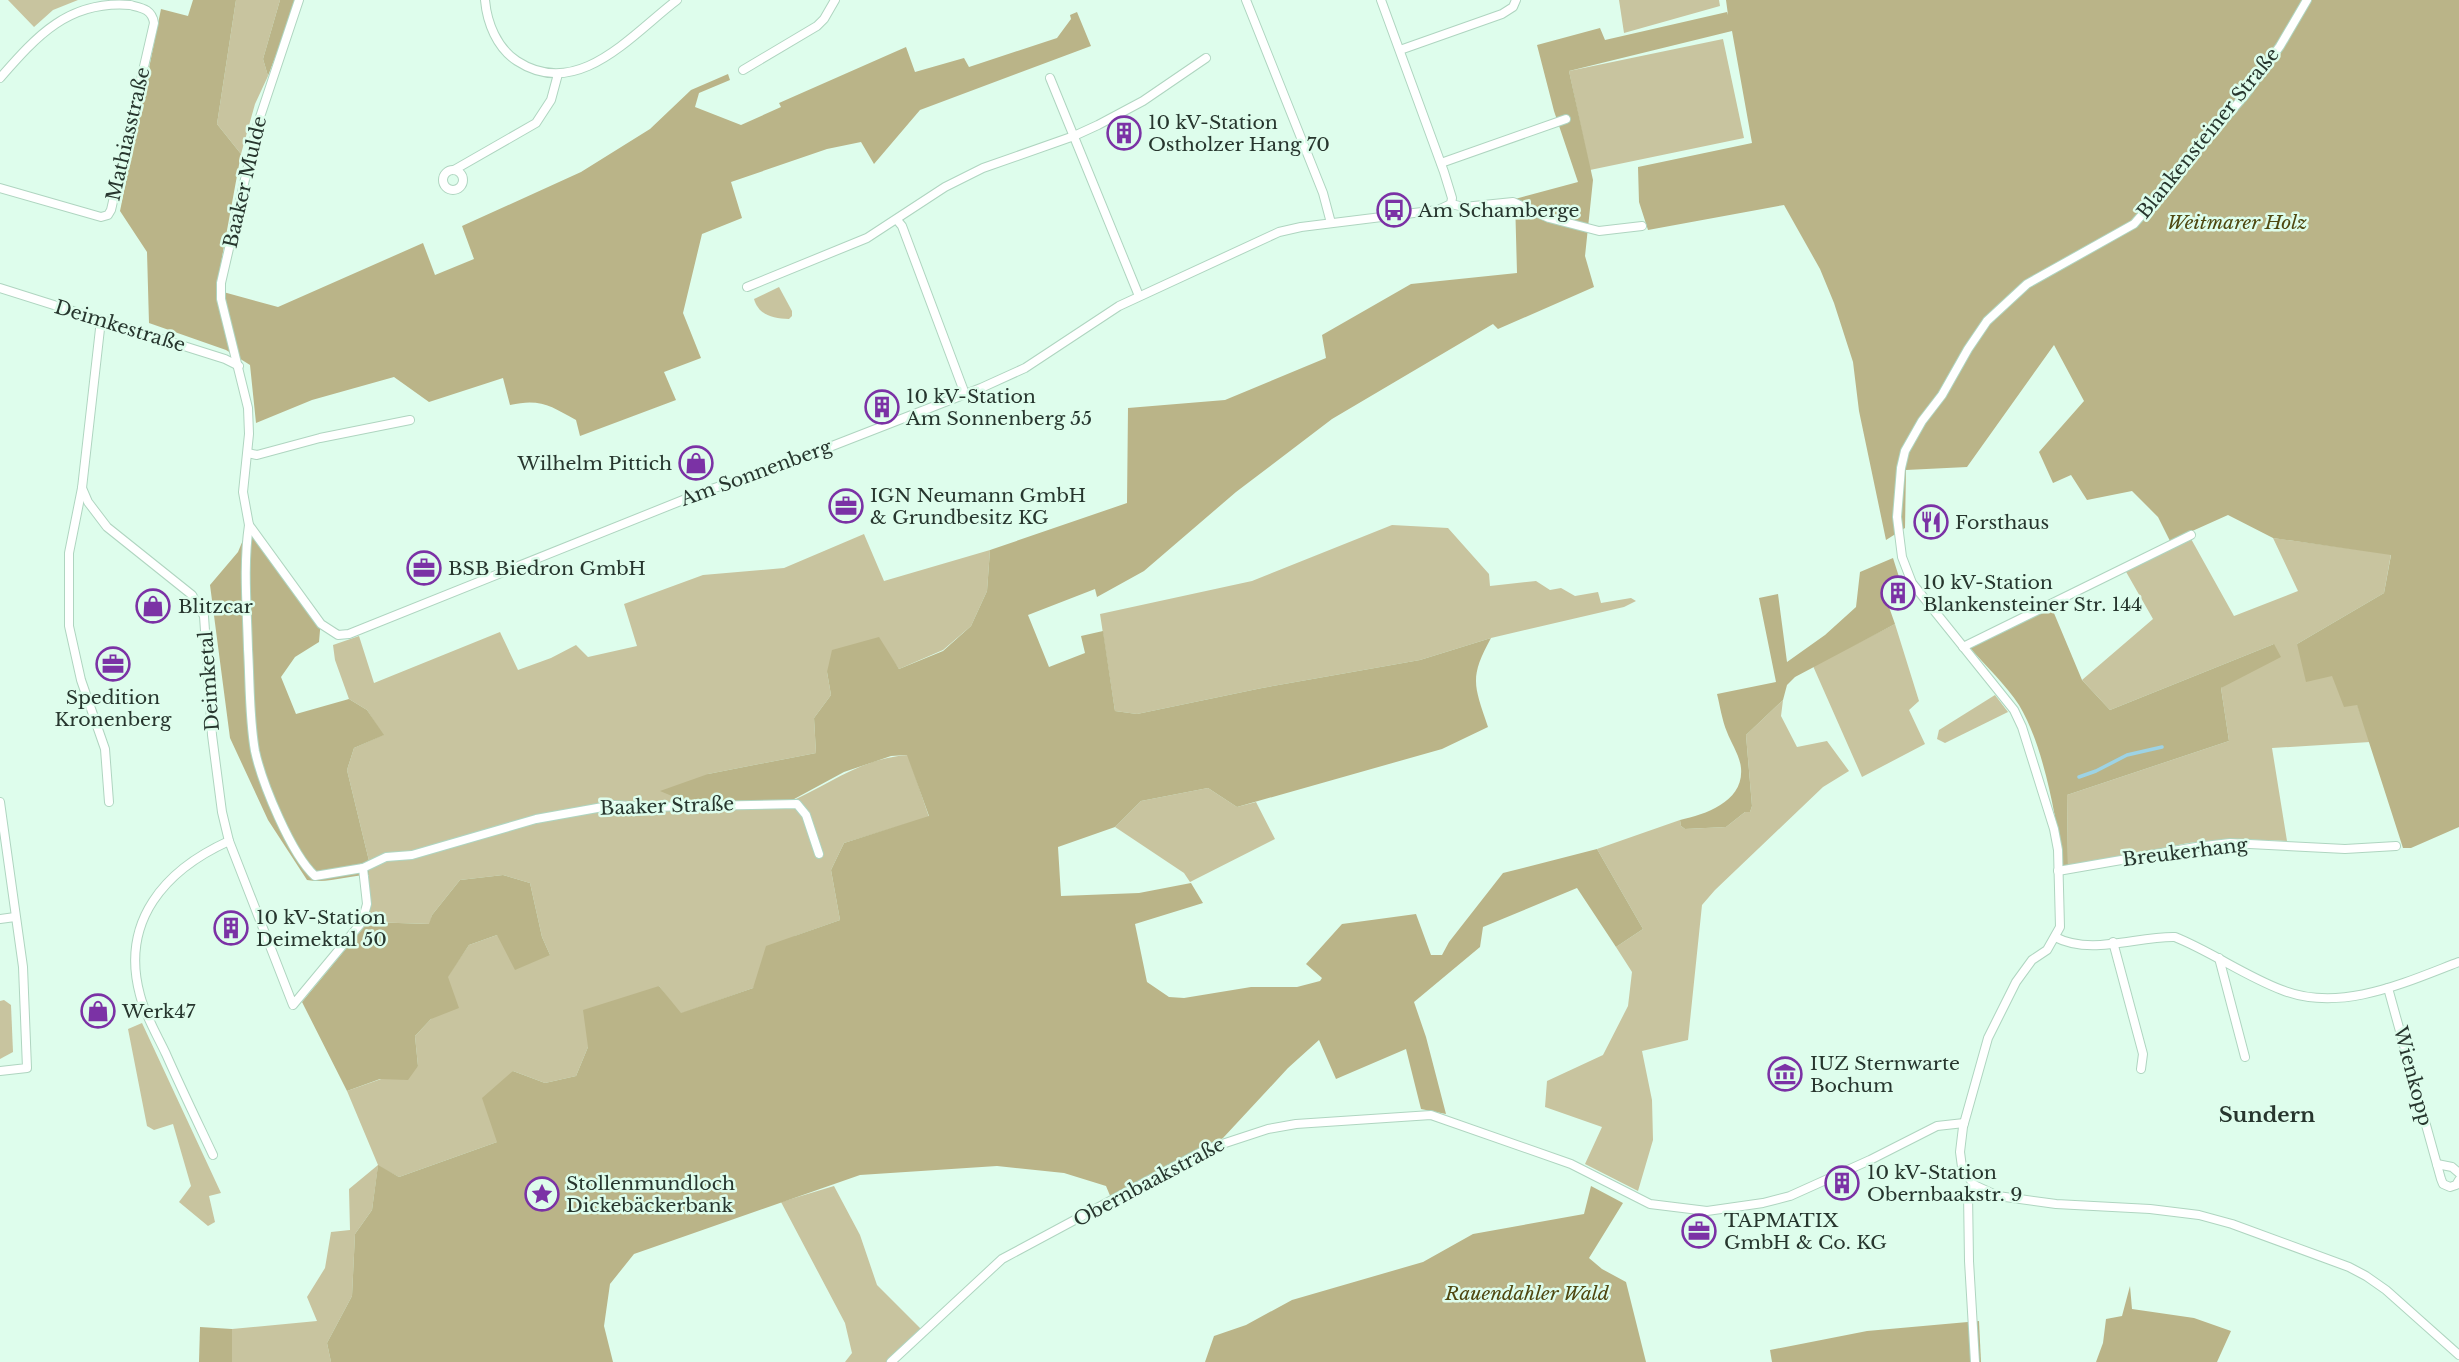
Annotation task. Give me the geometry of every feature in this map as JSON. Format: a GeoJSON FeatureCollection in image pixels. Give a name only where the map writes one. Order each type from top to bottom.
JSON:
{"type":"FeatureCollection","features":[{"type":"Feature","properties":{"kind":"street","name":"Baaker Mulde"},"geometry":{"type":"LineString","coordinates":[[239,366],[221,299],[221,283],[258,123],[299,0]]}},
{"type":"Feature","properties":{"kind":"street"},"geometry":{"type":"LineString","coordinates":[[485,0],[492,28],[506,52],[527,67],[558,74],[572,72],[598,62],[677,0]]}},
{"type":"Feature","properties":{"kind":"street"},"geometry":{"type":"LineString","coordinates":[[743,70],[817,26],[835,0]]}},
{"type":"Feature","properties":{"kind":"street"},"geometry":{"type":"LineString","coordinates":[[1246,0],[1323,193],[1331,223]]}},
{"type":"Feature","properties":{"kind":"street"},"geometry":{"type":"LineString","coordinates":[[1381,0],[1441,163],[1450,190],[1451,204]]}},
{"type":"Feature","properties":{"kind":"street"},"geometry":{"type":"LineString","coordinates":[[1400,50],[1503,14],[1513,7],[1516,0]]}},
{"type":"Feature","properties":{"kind":"street","name":"Blankensteiner Straße"},"geometry":{"type":"LineString","coordinates":[[2055,937],[2060,927],[2060,918],[2054,829],[2022,727],[2014,710],[1912,583],[1902,557],[1898,531],[1901,468],[1910,439],[1942,395],[1980,331],[2002,306],[2027,284],[2122,232],[2145,212],[2268,65],[2307,0]]}},
{"type":"Feature","properties":{"kind":"street","name":"Mathiasstraße"},"geometry":{"type":"LineString","coordinates":[[0,78],[40,33],[61,16],[90,4],[123,2],[149,11],[153,16],[154,23],[108,215],[101,217],[0,188]]}},
{"type":"Feature","properties":{"kind":"street"},"geometry":{"type":"LineString","coordinates":[[747,287],[867,238],[919,203],[965,177],[1074,136],[1143,101],[1206,58]]}},
{"type":"Feature","properties":{"kind":"street"},"geometry":{"type":"LineString","coordinates":[[454,170],[536,124],[551,100],[558,74]]}},
{"type":"Feature","properties":{"kind":"street"},"geometry":{"type":"LineString","coordinates":[[1050,78],[1139,296]]}},
{"type":"Feature","properties":{"kind":"street"},"geometry":{"type":"LineString","coordinates":[[1441,163],[1566,119]]}},
{"type":"Feature","properties":{"kind":"street","name":"Am Sonnenberg"},"geometry":{"type":"LineString","coordinates":[[239,366],[248,408],[248,453],[243,492],[249,525],[321,624],[333,633],[343,635],[713,488],[965,394],[1024,368],[1119,306],[1279,232],[1438,210],[1451,204],[1464,207],[1513,202],[1549,218],[1599,231],[1642,226]]}},
{"type":"Feature","properties":{"kind":"street"},"geometry":{"type":"LineString","coordinates":[[897,220],[902,226],[965,394]]}},
{"type":"Feature","properties":{"kind":"street","name":"Deimkestraße"},"geometry":{"type":"LineString","coordinates":[[0,288],[225,359],[239,366]]}},
{"type":"Feature","properties":{"kind":"street"},"geometry":{"type":"LineString","coordinates":[[100,320],[82,488],[69,553],[69,626],[81,680],[105,749],[109,802]]}},
{"type":"Feature","properties":{"kind":"street"},"geometry":{"type":"LineString","coordinates":[[248,453],[257,455],[320,438],[411,421]]}},
{"type":"Feature","properties":{"kind":"street","name":"Deimketal"},"geometry":{"type":"LineString","coordinates":[[82,488],[88,502],[107,527],[192,596],[204,616],[212,736],[222,812],[229,841],[293,1005],[362,922],[367,904],[363,868]]}},
{"type":"Feature","properties":{"kind":"street","name":"Baaker Straße"},"geometry":{"type":"LineString","coordinates":[[249,525],[245,547],[252,733],[267,788],[304,866],[315,876],[363,868],[386,857],[412,855],[487,831],[536,819],[614,805],[647,807],[797,804],[806,815],[818,854]]}},
{"type":"Feature","properties":{"kind":"street"},"geometry":{"type":"LineString","coordinates":[[1963,647],[2191,535]]}},
{"type":"Feature","properties":{"kind":"street"},"geometry":{"type":"LineString","coordinates":[[0,802],[24,980],[27,1068],[0,1071]]}},
{"type":"Feature","properties":{"kind":"street"},"geometry":{"type":"LineString","coordinates":[[213,1155],[140,997],[136,948],[142,920],[151,901],[163,886],[208,850],[229,841]]}},
{"type":"Feature","properties":{"kind":"street","name":"Breukerhang"},"geometry":{"type":"LineString","coordinates":[[2058,871],[2230,843],[2344,849],[2396,846]]}},
{"type":"Feature","properties":{"kind":"street"},"geometry":{"type":"LineString","coordinates":[[0,919],[15,917]]}},
{"type":"Feature","properties":{"kind":"street"},"geometry":{"type":"LineString","coordinates":[[2459,962],[2388,988],[2343,998],[2321,998],[2274,987],[2175,937],[2160,936],[2088,945],[2071,944],[2055,937],[2047,950],[2025,968],[1997,1016],[1988,1038],[1964,1123],[1961,1159],[1962,1167],[1974,1185],[1998,1196],[2036,1202],[2159,1209],[2199,1215],[2232,1224],[2366,1276],[2395,1296],[2459,1354]]}},
{"type":"Feature","properties":{"kind":"street"},"geometry":{"type":"LineString","coordinates":[[2113,942],[2143,1054],[2141,1069]]}},
{"type":"Feature","properties":{"kind":"street"},"geometry":{"type":"LineString","coordinates":[[2219,958],[2245,1057]]}},
{"type":"Feature","properties":{"kind":"street","name":"Wienkopp"},"geometry":{"type":"LineString","coordinates":[[2388,988],[2443,1184],[2450,1187],[2456,1185],[2459,1180]]}},
{"type":"Feature","properties":{"kind":"street","name":"Obernbaakstraße"},"geometry":{"type":"LineString","coordinates":[[891,1362],[1002,1259],[1016,1250],[1065,1227],[1207,1149],[1268,1129],[1296,1124],[1431,1115],[1561,1160],[1650,1204],[1707,1211],[1790,1196],[1937,1126],[1964,1123]]}},
{"type":"Feature","properties":{"kind":"street"},"geometry":{"type":"LineString","coordinates":[[2437,1164],[2452,1167],[2459,1173]]}},
{"type":"Feature","properties":{"kind":"street"},"geometry":{"type":"LineString","coordinates":[[1974,1185],[1968,1193],[1970,1349],[1975,1362]]}},
{"type":"Feature","properties":{"kind":"shaded area"},"geometry":{"type":"Polygon","coordinates":[[[8,0],[78,0],[53,10],[34,27],[8,0]]]}},
{"type":"Feature","properties":{"kind":"shaded area"},"geometry":{"type":"Polygon","coordinates":[[[236,0],[280,0],[263,59],[268,76],[255,104],[241,154],[217,124],[236,0]]]}},
{"type":"Feature","properties":{"kind":"shaded area"},"geometry":{"type":"Polygon","coordinates":[[[1619,0],[1719,0],[1720,6],[1624,33],[1619,0]]]}},
{"type":"Feature","properties":{"kind":"shaded area"},"geometry":{"type":"Polygon","coordinates":[[[1723,39],[1744,138],[1590,170],[1569,71],[1723,39]]]}},
{"type":"Feature","properties":{"kind":"shaded area"},"geometry":{"type":"Polygon","coordinates":[[[779,287],[792,311],[789,319],[763,313],[754,299],[779,287]]]}},
{"type":"Feature","properties":{"kind":"shaded area"},"geometry":{"type":"Polygon","coordinates":[[[1392,525],[1448,528],[1489,574],[1490,586],[1536,581],[1550,590],[1561,588],[1575,596],[1598,592],[1601,603],[1631,598],[1636,601],[1624,607],[1491,638],[1420,660],[1262,688],[1137,714],[1115,711],[1100,614],[1252,581],[1392,525]]]}},
{"type":"Feature","properties":{"kind":"shaded area"},"geometry":{"type":"Polygon","coordinates":[[[864,534],[884,581],[990,550],[987,591],[971,626],[943,650],[899,669],[886,651],[827,672],[831,695],[814,718],[816,753],[708,774],[705,810],[778,806],[859,767],[890,757],[908,755],[929,817],[844,843],[831,870],[840,920],[795,936],[753,988],[680,1014],[659,986],[588,1047],[576,1076],[545,1083],[513,1071],[497,1142],[399,1177],[378,1166],[372,1210],[355,1234],[352,1296],[327,1343],[331,1362],[232,1362],[232,1329],[317,1321],[307,1297],[325,1268],[331,1232],[350,1230],[349,1189],[378,1165],[347,1091],[418,1066],[415,1036],[431,1019],[447,977],[469,945],[497,935],[550,955],[542,937],[530,883],[503,875],[460,880],[432,915],[430,924],[368,922],[369,861],[347,770],[354,748],[383,735],[367,710],[349,699],[335,660],[333,645],[359,636],[374,683],[500,632],[518,670],[576,645],[588,657],[637,646],[624,604],[703,575],[784,568],[864,534]]]}},
{"type":"Feature","properties":{"kind":"shaded area"},"geometry":{"type":"Polygon","coordinates":[[[2190,537],[2234,616],[2298,591],[2273,538],[2391,554],[2384,593],[2297,644],[2333,675],[2357,704],[2370,742],[2272,748],[2287,841],[2236,839],[2188,843],[2068,868],[2067,795],[2229,741],[2221,688],[2274,644],[2110,710],[2082,680],[2153,619],[2125,570],[2190,537]]]}},
{"type":"Feature","properties":{"kind":"shaded area"},"geometry":{"type":"Polygon","coordinates":[[[1895,624],[1919,701],[1909,710],[1925,744],[1862,777],[1813,666],[1895,624]]]}},
{"type":"Feature","properties":{"kind":"shaded area"},"geometry":{"type":"Polygon","coordinates":[[[1995,695],[2008,712],[1945,743],[1937,739],[1939,730],[1995,695]]]}},
{"type":"Feature","properties":{"kind":"shaded area"},"geometry":{"type":"Polygon","coordinates":[[[1783,700],[1781,716],[1797,747],[1827,741],[1849,771],[1823,787],[1702,905],[1688,1040],[1642,1051],[1652,1100],[1653,1140],[1638,1191],[1585,1164],[1602,1127],[1545,1107],[1547,1081],[1603,1055],[1628,1006],[1632,972],[1616,947],[1643,929],[1597,849],[1680,820],[1685,829],[1726,827],[1745,812],[1750,812],[1752,806],[1746,735],[1783,700]]]}},
{"type":"Feature","properties":{"kind":"shaded area"},"geometry":{"type":"Polygon","coordinates":[[[1208,788],[1237,807],[1256,802],[1275,839],[1190,882],[1184,873],[1115,827],[1141,801],[1208,788]]]}},
{"type":"Feature","properties":{"kind":"shaded area"},"geometry":{"type":"Polygon","coordinates":[[[4,1000],[11,1005],[13,1052],[0,1059],[0,1001],[4,1000]]]}},
{"type":"Feature","properties":{"kind":"shaded area"},"geometry":{"type":"Polygon","coordinates":[[[142,1023],[221,1193],[209,1196],[215,1222],[208,1226],[179,1202],[191,1186],[173,1124],[154,1130],[147,1126],[128,1029],[142,1023]]]}},
{"type":"Feature","properties":{"kind":"shaded area"},"geometry":{"type":"Polygon","coordinates":[[[834,1186],[860,1235],[877,1285],[922,1330],[887,1362],[845,1362],[852,1353],[845,1323],[781,1202],[834,1186]]]}},
{"type":"Feature","properties":{"kind":"green space"},"geometry":{"type":"Polygon","coordinates":[[[193,0],[236,0],[217,124],[241,154],[216,290],[278,307],[423,243],[435,275],[474,259],[462,226],[581,172],[650,129],[691,90],[728,74],[730,80],[699,93],[695,107],[741,125],[781,107],[779,103],[906,47],[915,72],[964,58],[969,67],[1057,38],[1071,19],[1070,15],[1077,12],[1091,46],[920,110],[874,164],[861,142],[827,149],[731,182],[742,218],[702,234],[683,313],[701,358],[664,372],[676,400],[580,436],[576,420],[552,407],[529,402],[510,405],[503,378],[429,402],[394,377],[312,400],[256,423],[250,365],[226,350],[149,323],[147,252],[120,211],[161,9],[188,16],[193,0]]]}},
{"type":"Feature","properties":{"kind":"green space"},"geometry":{"type":"Polygon","coordinates":[[[280,0],[297,0],[268,76],[263,59],[280,0]]]}},
{"type":"Feature","properties":{"kind":"green space","name":"Weitmarer Holz"},"geometry":{"type":"Polygon","coordinates":[[[1726,0],[2459,0],[2459,827],[2411,848],[2403,848],[2357,705],[2344,707],[2332,676],[2306,682],[2297,644],[2384,593],[2391,555],[2273,538],[2228,515],[2170,541],[2158,517],[2132,491],[2087,500],[2071,475],[2053,483],[2039,452],[2084,401],[2054,345],[1967,467],[1906,470],[1905,528],[1886,540],[1859,411],[1853,362],[1820,269],[1784,205],[1648,230],[1639,202],[1638,167],[1752,143],[1732,31],[1569,71],[1593,180],[1585,256],[1594,287],[1498,329],[1493,324],[1332,419],[1236,492],[1144,571],[1097,597],[1095,589],[1028,615],[1049,667],[1085,653],[1081,636],[1103,631],[1115,711],[1137,714],[1262,688],[1420,660],[1491,638],[1479,663],[1476,682],[1488,727],[1442,749],[1237,807],[1208,788],[1141,801],[1115,827],[1058,847],[1061,896],[1139,893],[1191,883],[1203,903],[1135,924],[1147,982],[1169,997],[1184,998],[1251,987],[1297,987],[1320,981],[1322,978],[1306,964],[1342,924],[1416,914],[1431,955],[1442,955],[1449,942],[1503,873],[1597,849],[1643,929],[1616,947],[1577,888],[1483,927],[1480,947],[1414,1002],[1446,1114],[1421,1109],[1406,1049],[1336,1079],[1319,1040],[1288,1068],[1223,1138],[1111,1198],[1106,1186],[1064,1173],[997,1166],[860,1175],[634,1254],[610,1284],[604,1326],[613,1362],[331,1362],[327,1343],[352,1296],[355,1234],[372,1210],[378,1165],[399,1177],[497,1142],[482,1098],[513,1071],[545,1083],[576,1076],[588,1047],[583,1010],[659,986],[681,1013],[753,988],[766,946],[840,920],[831,870],[844,843],[929,816],[907,755],[891,756],[844,772],[785,804],[747,809],[705,810],[660,791],[708,774],[816,753],[814,718],[831,695],[827,672],[832,650],[879,637],[899,669],[943,651],[971,626],[987,591],[990,550],[1127,503],[1128,408],[1225,400],[1326,358],[1322,335],[1411,284],[1517,273],[1515,199],[1578,182],[1554,111],[1537,45],[1600,28],[1605,40],[1727,12],[1728,15],[1726,0]]]}},
{"type":"Feature","properties":{"kind":"green space"},"geometry":{"type":"Polygon","coordinates":[[[250,523],[321,619],[319,642],[295,657],[281,677],[296,714],[349,699],[367,710],[384,735],[354,748],[347,770],[369,861],[369,875],[323,881],[307,880],[268,820],[230,738],[210,585],[238,552],[250,523]]]}},
{"type":"Feature","properties":{"kind":"green space"},"geometry":{"type":"Polygon","coordinates":[[[1893,558],[1899,577],[1883,590],[1895,624],[1795,677],[1787,685],[1783,700],[1746,735],[1752,806],[1750,812],[1745,812],[1726,827],[1685,829],[1681,826],[1680,820],[1722,804],[1737,789],[1740,779],[1740,763],[1725,727],[1717,694],[1776,682],[1759,598],[1778,594],[1787,662],[1825,635],[1856,607],[1860,572],[1893,558]]]}},
{"type":"Feature","properties":{"kind":"green space"},"geometry":{"type":"Polygon","coordinates":[[[2051,606],[2082,680],[2110,710],[2274,644],[2281,657],[2221,688],[2229,741],[2067,795],[2068,868],[2063,865],[2048,783],[2028,722],[2008,690],[1970,648],[2051,606]]]}},
{"type":"Feature","properties":{"kind":"green space"},"geometry":{"type":"Polygon","coordinates":[[[503,875],[530,883],[542,937],[550,955],[515,970],[497,935],[469,945],[448,977],[459,1008],[431,1019],[415,1036],[418,1066],[408,1080],[380,1079],[347,1091],[302,1002],[368,922],[429,924],[432,915],[460,880],[503,875]]]}},
{"type":"Feature","properties":{"kind":"green space","name":"Rauendahler Wald"},"geometry":{"type":"Polygon","coordinates":[[[1591,1186],[1623,1203],[1589,1258],[1602,1269],[1626,1282],[1646,1362],[1205,1362],[1214,1336],[1246,1325],[1292,1300],[1423,1262],[1473,1234],[1584,1214],[1591,1186]]]}},
{"type":"Feature","properties":{"kind":"green space"},"geometry":{"type":"Polygon","coordinates":[[[2130,1286],[2132,1309],[2194,1318],[2231,1331],[2217,1362],[2096,1362],[2103,1343],[2106,1319],[2122,1316],[2130,1286]]]}},
{"type":"Feature","properties":{"kind":"green space"},"geometry":{"type":"Polygon","coordinates":[[[1979,1321],[1981,1362],[1772,1362],[1770,1350],[1867,1331],[1979,1321]]]}},
{"type":"Feature","properties":{"kind":"green space"},"geometry":{"type":"Polygon","coordinates":[[[200,1327],[232,1329],[232,1362],[199,1362],[200,1327]]]}},
{"type":"Feature","properties":{"kind":"waterway"},"geometry":{"type":"LineString","coordinates":[[2079,777],[2127,755],[2162,747]]}},
{"type":"Feature","properties":{"kind":"place","name":"10 kV-Station Ostholzer Hang 70"},"geometry":{"type":"Point","coordinates":[1124,133]}},
{"type":"Feature","properties":{"kind":"place","name":"Am Schamberge"},"geometry":{"type":"Point","coordinates":[1394,210]}},
{"type":"Feature","properties":{"kind":"place","name":"10 kV-Station Am Sonnenberg 55"},"geometry":{"type":"Point","coordinates":[882,407]}},
{"type":"Feature","properties":{"kind":"place","name":"Wilhelm Pittich"},"geometry":{"type":"Point","coordinates":[696,463]}},
{"type":"Feature","properties":{"kind":"place","name":"IGN Neumann GmbH & Grundbesitz KG"},"geometry":{"type":"Point","coordinates":[846,506]}},
{"type":"Feature","properties":{"kind":"place","name":"Forsthaus"},"geometry":{"type":"Point","coordinates":[1931,522]}},
{"type":"Feature","properties":{"kind":"place","name":"BSB Biedron GmbH"},"geometry":{"type":"Point","coordinates":[424,568]}},
{"type":"Feature","properties":{"kind":"place","name":"10 kV-Station Blankensteiner Str. 144"},"geometry":{"type":"Point","coordinates":[1898,593]}},
{"type":"Feature","properties":{"kind":"place","name":"Blitzcar"},"geometry":{"type":"Point","coordinates":[153,606]}},
{"type":"Feature","properties":{"kind":"place","name":"Spedition Kronenberg"},"geometry":{"type":"Point","coordinates":[113,664]}},
{"type":"Feature","properties":{"kind":"place","name":"10 kV-Station Deimektal 50"},"geometry":{"type":"Point","coordinates":[231,928]}},
{"type":"Feature","properties":{"kind":"place","name":"Werk47"},"geometry":{"type":"Point","coordinates":[98,1011]}},
{"type":"Feature","properties":{"kind":"place","name":"IUZ Sternwarte Bochum"},"geometry":{"type":"Point","coordinates":[1785,1074]}},
{"type":"Feature","properties":{"kind":"place","name":"10 kV-Station Obernbaakstr. 9"},"geometry":{"type":"Point","coordinates":[1842,1183]}},
{"type":"Feature","properties":{"kind":"place","name":"Stollenmundloch Dickebäckerbank"},"geometry":{"type":"Point","coordinates":[542,1194]}},
{"type":"Feature","properties":{"kind":"place","name":"TAPMATIX GmbH & Co. KG"},"geometry":{"type":"Point","coordinates":[1699,1231]}},
{"type":"Feature","properties":{"kind":"district","name":"Sundern"},"geometry":{"type":"Point","coordinates":[2267,1115]}}]}
